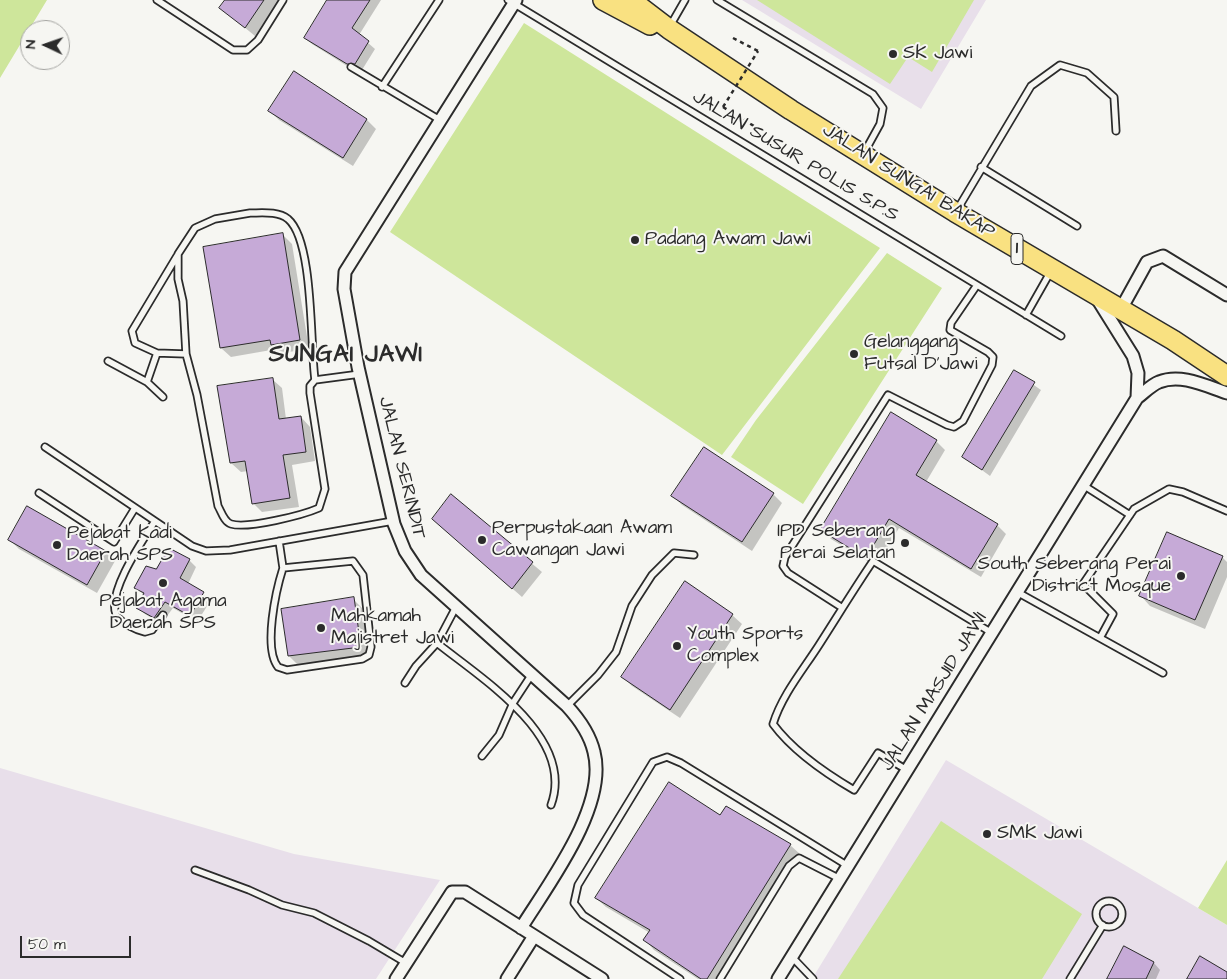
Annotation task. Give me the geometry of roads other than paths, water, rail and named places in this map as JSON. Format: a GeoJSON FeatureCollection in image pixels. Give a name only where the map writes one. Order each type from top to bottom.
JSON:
{"type":"FeatureCollection","features":[{"type":"Feature","properties":{"kind":"highway","name":"JALAN SUNGAI BAKAP"},"geometry":{"type":"LineString","coordinates":[[603,0],[648,25],[668,29]]}},
{"type":"Feature","properties":{"kind":"highway","name":"JALAN SUNGAI BAKAP"},"geometry":{"type":"LineString","coordinates":[[631,0],[668,29],[863,155],[1095,295],[1121,308],[1227,376]]}},
{"type":"Feature","properties":{"kind":"street","name":"JALAN SERINDIT"},"geometry":{"type":"LineString","coordinates":[[512,1],[345,272],[344,289],[360,374],[393,521],[404,551],[421,575],[567,706],[580,721],[595,752],[595,792],[577,837],[521,928]]}},
{"type":"Feature","properties":{"kind":"street"},"geometry":{"type":"LineString","coordinates":[[1121,308],[1147,262],[1163,256],[1227,295]]}},
{"type":"Feature","properties":{"kind":"street","name":"JALAN MASJID JAWI"},"geometry":{"type":"LineString","coordinates":[[1095,295],[1133,356],[1138,373],[1137,398]]}},
{"type":"Feature","properties":{"kind":"street","name":"JALAN MASJID JAWI"},"geometry":{"type":"LineString","coordinates":[[778,979],[1137,398],[1158,382],[1171,378],[1189,380],[1227,393]]}},
{"type":"Feature","properties":{"kind":"street"},"geometry":{"type":"LineString","coordinates":[[396,979],[452,892],[465,892],[602,979]]}},
{"type":"Feature","properties":{"kind":"street"},"geometry":{"type":"LineString","coordinates":[[507,979],[534,936]]}},
{"type":"Feature","properties":{"kind":"lane"},"geometry":{"type":"LineString","coordinates":[[156,0],[233,50],[247,50],[258,40],[283,0]]}},
{"type":"Feature","properties":{"kind":"lane"},"geometry":{"type":"LineString","coordinates":[[382,87],[439,0]]}},
{"type":"Feature","properties":{"kind":"lane"},"geometry":{"type":"LineString","coordinates":[[668,29],[685,0]]}},
{"type":"Feature","properties":{"kind":"lane"},"geometry":{"type":"LineString","coordinates":[[717,0],[873,94],[883,108],[880,124],[863,155]]}},
{"type":"Feature","properties":{"kind":"lane","name":"JALAN SUSUR POLIS S.P.S"},"geometry":{"type":"LineString","coordinates":[[512,1],[1061,336]]}},
{"type":"Feature","properties":{"kind":"lane"},"geometry":{"type":"LineString","coordinates":[[956,212],[981,167],[1032,86],[1060,65],[1087,73],[1114,97],[1116,131]]}},
{"type":"Feature","properties":{"kind":"lane"},"geometry":{"type":"LineString","coordinates":[[351,67],[440,120]]}},
{"type":"Feature","properties":{"kind":"lane"},"geometry":{"type":"LineString","coordinates":[[981,167],[1077,226]]}},
{"type":"Feature","properties":{"kind":"lane"},"geometry":{"type":"LineString","coordinates":[[186,354],[157,353],[135,343],[132,331],[178,254],[195,228],[215,218],[250,213],[272,213],[287,218],[295,228],[300,241],[308,279],[315,380]]}},
{"type":"Feature","properties":{"kind":"lane"},"geometry":{"type":"LineString","coordinates":[[178,254],[178,279],[183,301],[186,354],[197,395],[218,506],[226,522],[231,524],[283,519],[319,508],[325,489],[310,386],[315,380],[360,374]]}},
{"type":"Feature","properties":{"kind":"lane"},"geometry":{"type":"LineString","coordinates":[[1026,315],[1052,269]]}},
{"type":"Feature","properties":{"kind":"lane"},"geometry":{"type":"LineString","coordinates":[[841,607],[788,573],[783,566],[785,557],[888,395],[947,425],[954,427],[963,421],[992,365],[993,357],[988,352],[950,330],[951,324],[977,285]]}},
{"type":"Feature","properties":{"kind":"lane"},"geometry":{"type":"LineString","coordinates":[[147,382],[157,353]]}},
{"type":"Feature","properties":{"kind":"lane"},"geometry":{"type":"LineString","coordinates":[[108,361],[147,382],[163,397]]}},
{"type":"Feature","properties":{"kind":"lane"},"geometry":{"type":"LineString","coordinates":[[45,447],[192,546],[206,551],[230,550],[393,521]]}},
{"type":"Feature","properties":{"kind":"lane"},"geometry":{"type":"LineString","coordinates":[[1083,484],[1130,515]]}},
{"type":"Feature","properties":{"kind":"lane"},"geometry":{"type":"LineString","coordinates":[[1100,638],[1114,614],[1083,584],[1134,509],[1169,489],[1183,492],[1227,511]]}},
{"type":"Feature","properties":{"kind":"lane"},"geometry":{"type":"LineString","coordinates":[[39,493],[114,542],[135,508]]}},
{"type":"Feature","properties":{"kind":"lane"},"geometry":{"type":"LineString","coordinates":[[155,522],[123,575],[114,609],[119,620],[145,632],[152,630],[163,615]]}},
{"type":"Feature","properties":{"kind":"lane"},"geometry":{"type":"LineString","coordinates":[[279,541],[283,568],[272,610],[271,634],[274,660],[278,667],[287,670],[362,659],[369,655],[371,647],[363,575],[358,565],[353,561],[342,560],[283,568]]}},
{"type":"Feature","properties":{"kind":"lane"},"geometry":{"type":"LineString","coordinates":[[567,706],[598,675],[616,652],[632,606],[652,575],[674,553],[694,555]]}},
{"type":"Feature","properties":{"kind":"lane"},"geometry":{"type":"LineString","coordinates":[[907,770],[878,753],[854,790],[830,776],[781,735],[773,724],[778,706],[841,607],[873,561],[992,633]]}},
{"type":"Feature","properties":{"kind":"lane"},"geometry":{"type":"LineString","coordinates":[[1017,592],[1163,673]]}},
{"type":"Feature","properties":{"kind":"lane"},"geometry":{"type":"LineString","coordinates":[[406,683],[416,666],[437,643],[456,607]]}},
{"type":"Feature","properties":{"kind":"lane"},"geometry":{"type":"LineString","coordinates":[[437,643],[513,704],[548,749],[556,776],[556,791],[551,805]]}},
{"type":"Feature","properties":{"kind":"lane"},"geometry":{"type":"LineString","coordinates":[[482,756],[499,735],[513,704],[532,674]]}},
{"type":"Feature","properties":{"kind":"lane"},"geometry":{"type":"LineString","coordinates":[[680,979],[583,915],[574,903],[578,885],[653,762],[667,757],[681,763],[848,866]]}},
{"type":"Feature","properties":{"kind":"lane"},"geometry":{"type":"LineString","coordinates":[[720,979],[789,866],[799,858],[840,879]]}},
{"type":"Feature","properties":{"kind":"lane"},"geometry":{"type":"LineString","coordinates":[[194,870],[249,890],[282,905],[314,913],[406,964]]}},
{"type":"Feature","properties":{"kind":"lane"},"geometry":{"type":"LineString","coordinates":[[1104,902],[1116,902],[1122,909],[1120,922],[1112,927],[1103,926],[1098,920],[1098,908],[1104,902]]}},
{"type":"Feature","properties":{"kind":"lane"},"geometry":{"type":"LineString","coordinates":[[1070,979],[1103,926]]}},
{"type":"Feature","properties":{"kind":"lane"},"geometry":{"type":"LineString","coordinates":[[792,957],[813,979]]}},
{"type":"Feature","properties":{"kind":"place","name":"SK Jawi"},"geometry":{"type":"Point","coordinates":[893,54]}},
{"type":"Feature","properties":{"kind":"place","name":"Padang Awam Jawi"},"geometry":{"type":"Point","coordinates":[635,240]}},
{"type":"Feature","properties":{"kind":"place","name":"Gelanggang Futsal D'Jawi"},"geometry":{"type":"Point","coordinates":[854,354]}},
{"type":"Feature","properties":{"kind":"place","name":"Perpustakaan Awam Cawangan Jawi"},"geometry":{"type":"Point","coordinates":[482,540]}},
{"type":"Feature","properties":{"kind":"place","name":"IPD Seberang Perai Selatan"},"geometry":{"type":"Point","coordinates":[905,543]}},
{"type":"Feature","properties":{"kind":"place","name":"Pejabat Kadi Daerah SPS"},"geometry":{"type":"Point","coordinates":[57,545]}},
{"type":"Feature","properties":{"kind":"place","name":"South Seberang Perai District Mosque"},"geometry":{"type":"Point","coordinates":[1181,576]}},
{"type":"Feature","properties":{"kind":"place","name":"Pejabat Agama Daerah SPS"},"geometry":{"type":"Point","coordinates":[163,583]}},
{"type":"Feature","properties":{"kind":"place","name":"Mahkamah Majistret Jawi"},"geometry":{"type":"Point","coordinates":[321,628]}},
{"type":"Feature","properties":{"kind":"place","name":"Youth Sports Complex"},"geometry":{"type":"Point","coordinates":[677,646]}},
{"type":"Feature","properties":{"kind":"place","name":"SMK Jawi"},"geometry":{"type":"Point","coordinates":[987,834]}},
{"type":"Feature","properties":{"kind":"district","name":"SUNGAI JAWI"},"geometry":{"type":"Point","coordinates":[346,356]}}]}
